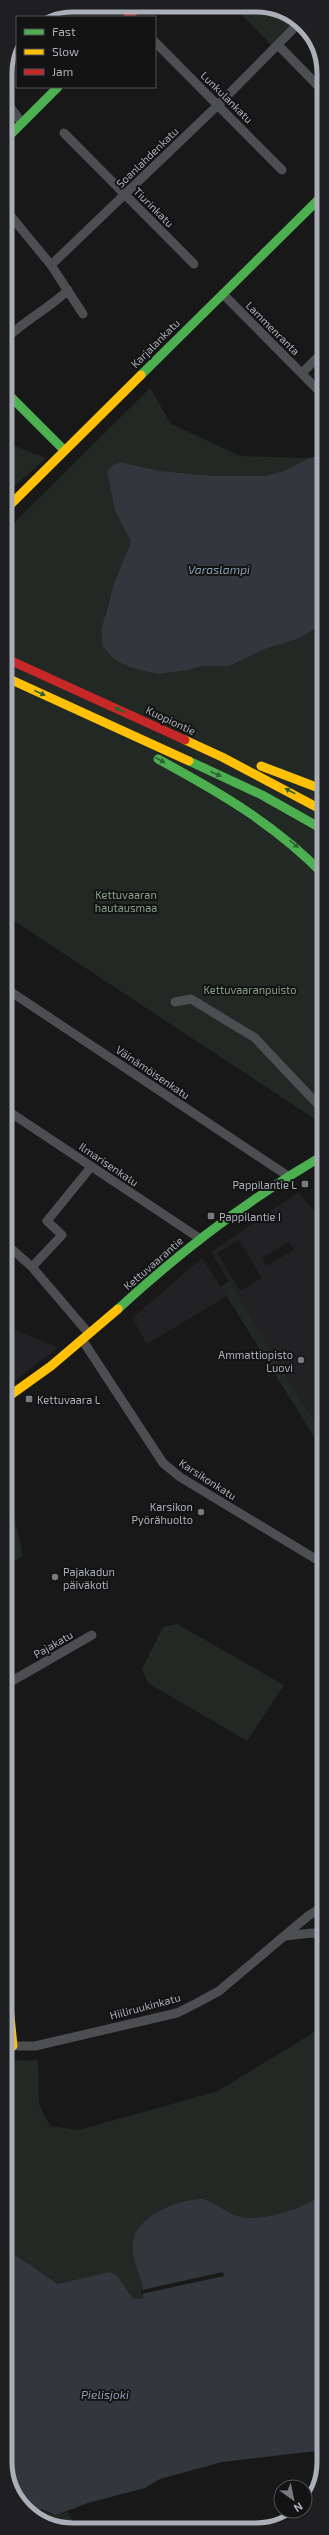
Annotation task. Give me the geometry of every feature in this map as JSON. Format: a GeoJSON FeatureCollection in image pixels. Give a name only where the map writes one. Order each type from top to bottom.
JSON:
{"type":"FeatureCollection","features":[{"type":"Feature","properties":{"kind":"main road"},"geometry":{"type":"LineString","coordinates":[[12,133],[57,88]]}},
{"type":"Feature","properties":{"kind":"main road","name":"Karjalankatu"},"geometry":{"type":"LineString","coordinates":[[12,503],[317,201]]}},
{"type":"Feature","properties":{"kind":"main road"},"geometry":{"type":"LineString","coordinates":[[12,398],[64,450]]}},
{"type":"Feature","properties":{"kind":"main road","name":"Kuopiontie"},"geometry":{"type":"LineString","coordinates":[[12,661],[156,726],[270,780],[317,807]]}},
{"type":"Feature","properties":{"kind":"main road"},"geometry":{"type":"LineString","coordinates":[[12,680],[262,795],[317,826]]}},
{"type":"Feature","properties":{"kind":"main road"},"geometry":{"type":"LineString","coordinates":[[104,723],[156,758],[204,784],[274,827],[308,856],[317,867]]}},
{"type":"Feature","properties":{"kind":"main road"},"geometry":{"type":"LineString","coordinates":[[156,726],[317,787]]}},
{"type":"Feature","properties":{"kind":"main road","name":"Kettuvaarantie"},"geometry":{"type":"LineString","coordinates":[[12,1395],[83,1341],[199,1238],[234,1211],[317,1159]]}},
{"type":"Feature","properties":{"kind":"main road"},"geometry":{"type":"LineString","coordinates":[[12,2036],[13,2046]]}},
{"type":"Feature","properties":{"kind":"street","name":"Soanlahdenkatu"},"geometry":{"type":"LineString","coordinates":[[51,265],[218,105],[295,27]]}},
{"type":"Feature","properties":{"kind":"street","name":"Lunkulankatu"},"geometry":{"type":"LineString","coordinates":[[156,43],[282,170]]}},
{"type":"Feature","properties":{"kind":"street"},"geometry":{"type":"LineString","coordinates":[[278,45],[317,85]]}},
{"type":"Feature","properties":{"kind":"street"},"geometry":{"type":"LineString","coordinates":[[12,109],[22,123]]}},
{"type":"Feature","properties":{"kind":"street","name":"Tiurinkatu"},"geometry":{"type":"LineString","coordinates":[[64,133],[194,264]]}},
{"type":"Feature","properties":{"kind":"street"},"geometry":{"type":"LineString","coordinates":[[12,218],[51,265],[83,314]]}},
{"type":"Feature","properties":{"kind":"street"},"geometry":{"type":"LineString","coordinates":[[12,333],[55,302],[68,290]]}},
{"type":"Feature","properties":{"kind":"street","name":"Lammenranta"},"geometry":{"type":"LineString","coordinates":[[223,294],[317,389]]}},
{"type":"Feature","properties":{"kind":"street"},"geometry":{"type":"LineString","coordinates":[[302,373],[317,358]]}},
{"type":"Feature","properties":{"kind":"street","name":"Väinämöisenkatu"},"geometry":{"type":"LineString","coordinates":[[12,993],[288,1176]]}},
{"type":"Feature","properties":{"kind":"street"},"geometry":{"type":"LineString","coordinates":[[175,1002],[191,999],[255,1038],[317,1104]]}},
{"type":"Feature","properties":{"kind":"street","name":"Ilmarisenkatu"},"geometry":{"type":"LineString","coordinates":[[12,1114],[199,1238]]}},
{"type":"Feature","properties":{"kind":"street"},"geometry":{"type":"LineString","coordinates":[[32,1266],[62,1235],[47,1221],[91,1167]]}},
{"type":"Feature","properties":{"kind":"street"},"geometry":{"type":"LineString","coordinates":[[12,1249],[32,1266],[85,1330]]}},
{"type":"Feature","properties":{"kind":"street","name":"Karsikonkatu"},"geometry":{"type":"LineString","coordinates":[[83,1341],[163,1463],[180,1477],[317,1560]]}},
{"type":"Feature","properties":{"kind":"street","name":"Pajakatu"},"geometry":{"type":"LineString","coordinates":[[12,1681],[92,1635]]}},
{"type":"Feature","properties":{"kind":"street","name":"Hiiliruukinkatu"},"geometry":{"type":"LineString","coordinates":[[13,2046],[35,2046],[177,2013],[219,1991],[317,1911]]}},
{"type":"Feature","properties":{"kind":"street"},"geometry":{"type":"LineString","coordinates":[[285,1936],[312,1932],[317,1933]]}},
{"type":"Feature","properties":{"kind":"shaded area","name":"Ammattiopisto Luovi"},"geometry":{"type":"Polygon","coordinates":[[[299,1192],[313,1210],[317,1210],[317,1426],[211,1252],[299,1192]],[[239,1240],[217,1253],[240,1291],[262,1278],[239,1240]],[[289,1242],[262,1258],[266,1266],[294,1250],[289,1242]]]}},
{"type":"Feature","properties":{"kind":"shaded area"},"geometry":{"type":"Polygon","coordinates":[[[202,1258],[227,1296],[147,1344],[132,1318],[202,1258]]]}},
{"type":"Feature","properties":{"kind":"shaded area"},"geometry":{"type":"Polygon","coordinates":[[[12,1328],[58,1348],[12,1383],[12,1328]]]}},
{"type":"Feature","properties":{"kind":"green space"},"geometry":{"type":"Polygon","coordinates":[[[239,12],[272,14],[283,18],[293,24],[271,45],[239,12]]]}},
{"type":"Feature","properties":{"kind":"green space"},"geometry":{"type":"Polygon","coordinates":[[[150,388],[171,424],[241,456],[309,458],[284,471],[265,476],[215,476],[160,471],[120,462],[107,472],[115,511],[131,542],[114,583],[104,616],[188,670],[203,666],[229,666],[262,650],[298,639],[317,627],[317,1120],[12,920],[12,525],[150,388]]]}},
{"type":"Feature","properties":{"kind":"green space"},"geometry":{"type":"Polygon","coordinates":[[[12,445],[46,458],[12,489],[12,445]]]}},
{"type":"Feature","properties":{"kind":"green space"},"geometry":{"type":"Polygon","coordinates":[[[229,1281],[317,1426],[317,1442],[221,1287],[229,1281]]]}},
{"type":"Feature","properties":{"kind":"green space"},"geometry":{"type":"Polygon","coordinates":[[[12,1508],[13,1510],[23,1556],[12,1563],[12,1508]]]}},
{"type":"Feature","properties":{"kind":"green space"},"geometry":{"type":"Polygon","coordinates":[[[177,1624],[284,1685],[247,1741],[148,1683],[142,1669],[163,1627],[177,1624]]]}},
{"type":"Feature","properties":{"kind":"green space"},"geometry":{"type":"Polygon","coordinates":[[[317,2030],[317,2198],[289,2211],[260,2218],[235,2215],[213,2202],[203,2199],[186,2201],[156,2213],[141,2225],[137,2231],[135,2241],[134,2251],[142,2283],[142,2299],[133,2299],[128,2293],[58,2284],[12,2253],[12,2061],[38,2060],[39,2104],[50,2126],[79,2130],[218,2091],[317,2030]]]}},
{"type":"Feature","properties":{"kind":"green space"},"geometry":{"type":"Polygon","coordinates":[[[34,2509],[56,2515],[68,2512],[74,2523],[61,2522],[42,2515],[34,2509]]]}},
{"type":"Feature","properties":{"kind":"water","name":"Varaslampi"},"geometry":{"type":"Polygon","coordinates":[[[317,456],[317,627],[298,639],[262,650],[229,666],[203,666],[188,670],[157,674],[129,667],[114,659],[103,647],[101,631],[114,583],[131,542],[115,511],[107,472],[112,466],[120,462],[160,471],[215,476],[265,476],[284,471],[309,458],[317,456]]]}},
{"type":"Feature","properties":{"kind":"water","name":"Pielisjoki"},"geometry":{"type":"Polygon","coordinates":[[[202,2199],[212,2202],[235,2215],[259,2218],[288,2211],[316,2199],[317,2451],[222,2462],[160,2479],[145,2488],[88,2503],[56,2515],[33,2508],[20,2492],[14,2478],[12,2466],[12,2253],[58,2284],[110,2272],[117,2276],[133,2299],[142,2299],[142,2284],[133,2253],[134,2237],[144,2222],[162,2209],[183,2201],[202,2199]]]}},
{"type":"Feature","properties":{"kind":"pier"},"geometry":{"type":"Polygon","coordinates":[[[223,2272],[224,2276],[141,2294],[142,2290],[223,2272]]]}},
{"type":"Feature","properties":{"kind":"traffic: fast"},"geometry":{"type":"LineString","coordinates":[[12,133],[57,88]]}},
{"type":"Feature","properties":{"kind":"traffic: fast"},"geometry":{"type":"LineString","coordinates":[[141,375],[317,201]]}},
{"type":"Feature","properties":{"kind":"traffic: fast"},"geometry":{"type":"LineString","coordinates":[[12,398],[64,450]]}},
{"type":"Feature","properties":{"kind":"traffic: fast"},"geometry":{"type":"LineString","coordinates":[[158,759],[203,784],[246,811],[286,840],[317,868]]}},
{"type":"Feature","properties":{"kind":"traffic: fast"},"geometry":{"type":"LineString","coordinates":[[189,761],[262,795],[317,826]]}},
{"type":"Feature","properties":{"kind":"traffic: fast"},"geometry":{"type":"LineString","coordinates":[[118,1309],[142,1287],[216,1226],[268,1190],[317,1159]]}},
{"type":"Feature","properties":{"kind":"traffic: slow"},"geometry":{"type":"LineString","coordinates":[[12,503],[141,375]]}},
{"type":"Feature","properties":{"kind":"traffic: slow"},"geometry":{"type":"LineString","coordinates":[[12,680],[189,761]]}},
{"type":"Feature","properties":{"kind":"traffic: slow"},"geometry":{"type":"LineString","coordinates":[[185,740],[222,757],[317,807]]}},
{"type":"Feature","properties":{"kind":"traffic: slow"},"geometry":{"type":"LineString","coordinates":[[261,766],[317,787]]}},
{"type":"Feature","properties":{"kind":"traffic: slow"},"geometry":{"type":"LineString","coordinates":[[12,1394],[51,1366],[118,1309]]}},
{"type":"Feature","properties":{"kind":"traffic: slow"},"geometry":{"type":"LineString","coordinates":[[12,2036],[13,2046]]}},
{"type":"Feature","properties":{"kind":"traffic: jam"},"geometry":{"type":"LineString","coordinates":[[129,16],[133,12]]}},
{"type":"Feature","properties":{"kind":"traffic: jam"},"geometry":{"type":"LineString","coordinates":[[12,661],[185,740]]}},
{"type":"Feature","properties":{"kind":"place","name":"Pappilantie L"},"geometry":{"type":"Point","coordinates":[305,1184]}},
{"type":"Feature","properties":{"kind":"place","name":"Pappilantie I"},"geometry":{"type":"Point","coordinates":[211,1216]}},
{"type":"Feature","properties":{"kind":"place","name":"Ammattiopisto Luovi"},"geometry":{"type":"Point","coordinates":[301,1360]}},
{"type":"Feature","properties":{"kind":"place","name":"Kettuvaara L"},"geometry":{"type":"Point","coordinates":[29,1399]}},
{"type":"Feature","properties":{"kind":"place","name":"Karsikon Pyörähuolto"},"geometry":{"type":"Point","coordinates":[201,1512]}},
{"type":"Feature","properties":{"kind":"place","name":"Pajakadun päiväkoti"},"geometry":{"type":"Point","coordinates":[55,1577]}},
{"type":"Feature","properties":{"kind":"park label","name":"Kettuvaaran hautausmaa"},"geometry":{"type":"Point","coordinates":[126,900]}},
{"type":"Feature","properties":{"kind":"park label","name":"Kettuvaaranpuisto"},"geometry":{"type":"Point","coordinates":[250,989]}}]}
